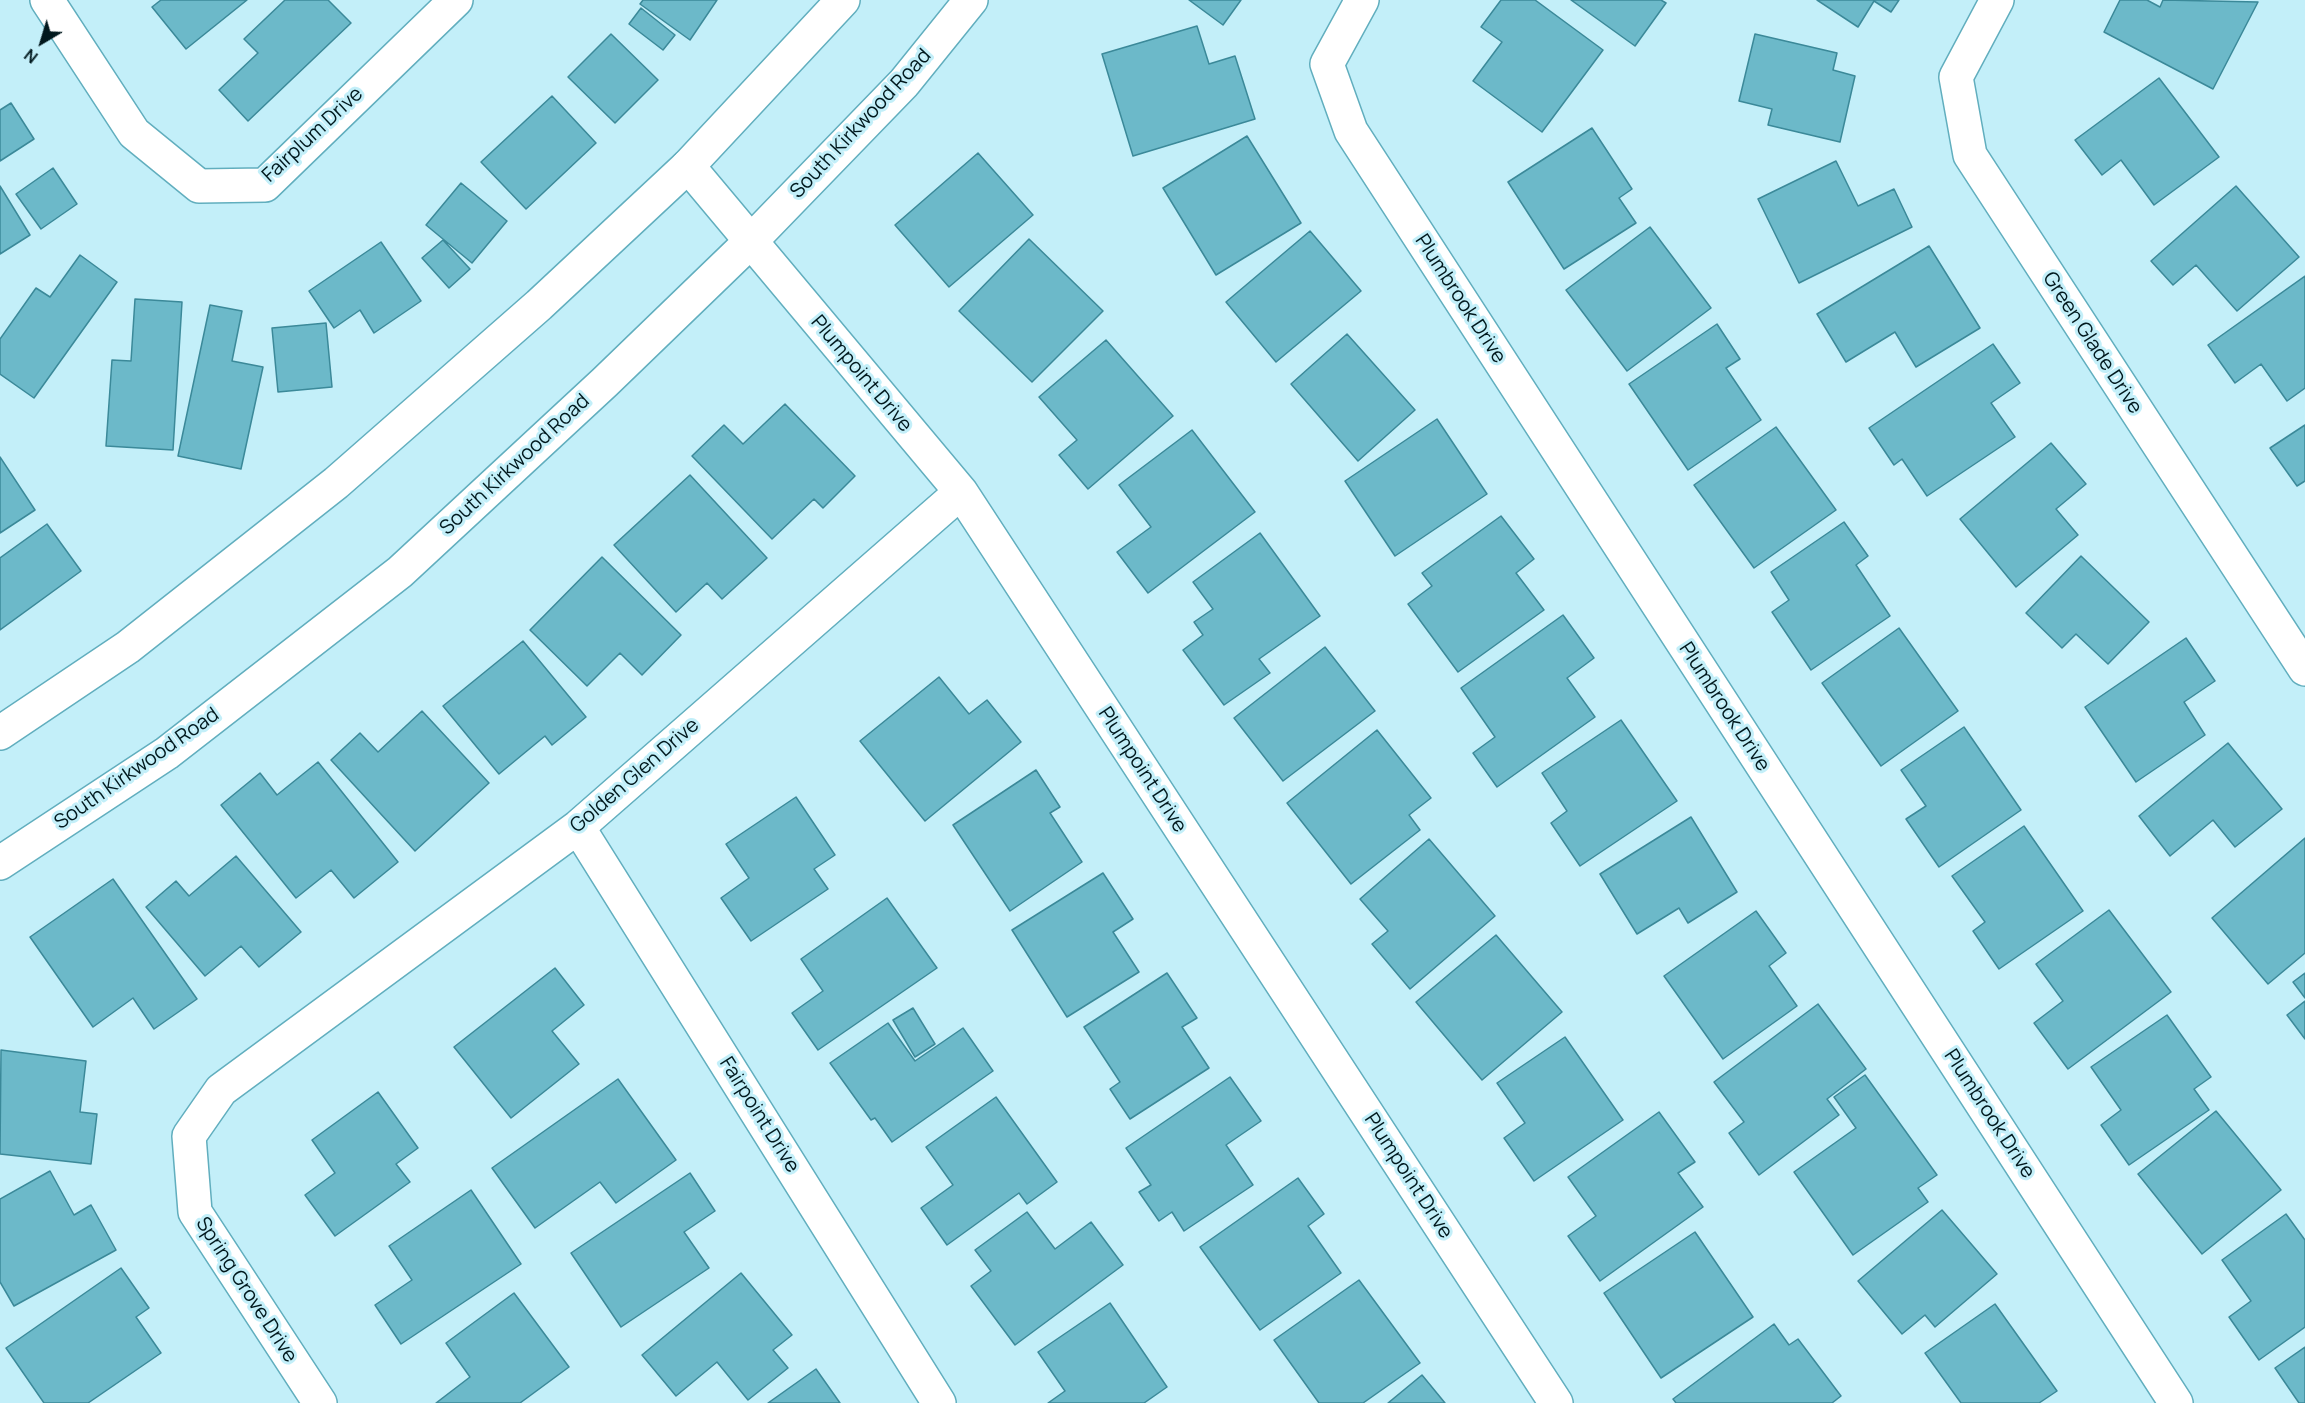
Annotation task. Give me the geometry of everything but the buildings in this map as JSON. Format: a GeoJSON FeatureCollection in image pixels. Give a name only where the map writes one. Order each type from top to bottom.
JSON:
{"type":"FeatureCollection","features":[{"type":"Feature","properties":{"kind":"street","name":"Fairplum Drive"},"geometry":{"type":"LineString","coordinates":[[47,0],[134,133],[199,186],[265,185],[456,0]]}},
{"type":"Feature","properties":{"kind":"street"},"geometry":{"type":"LineString","coordinates":[[0,734],[128,647],[336,483],[539,305],[688,166],[843,0]]}},
{"type":"Feature","properties":{"kind":"street","name":"South Kirkwood Road"},"geometry":{"type":"LineString","coordinates":[[0,863],[166,753],[400,572],[605,382],[750,242],[904,83],[971,0]]}},
{"type":"Feature","properties":{"kind":"street","name":"Plumbrook Drive"},"geometry":{"type":"LineString","coordinates":[[1362,0],[1327,64],[1351,132],[2176,1403]]}},
{"type":"Feature","properties":{"kind":"street","name":"Green Glade Drive"},"geometry":{"type":"LineString","coordinates":[[1997,0],[1956,77],[1970,155],[2305,669]]}},
{"type":"Feature","properties":{"kind":"street","name":"Plumpoint Drive"},"geometry":{"type":"LineString","coordinates":[[688,166],[961,492],[1556,1403]]}},
{"type":"Feature","properties":{"kind":"street","name":"Golden Glen Drive"},"geometry":{"type":"LineString","coordinates":[[292,1038],[578,827],[961,492]]}},
{"type":"Feature","properties":{"kind":"street","name":"Fairpoint Drive"},"geometry":{"type":"LineString","coordinates":[[578,827],[939,1403]]}},
{"type":"Feature","properties":{"kind":"street","name":"Spring Grove Drive"},"geometry":{"type":"LineString","coordinates":[[292,1038],[221,1090],[189,1136],[195,1212],[320,1403]]}}]}
